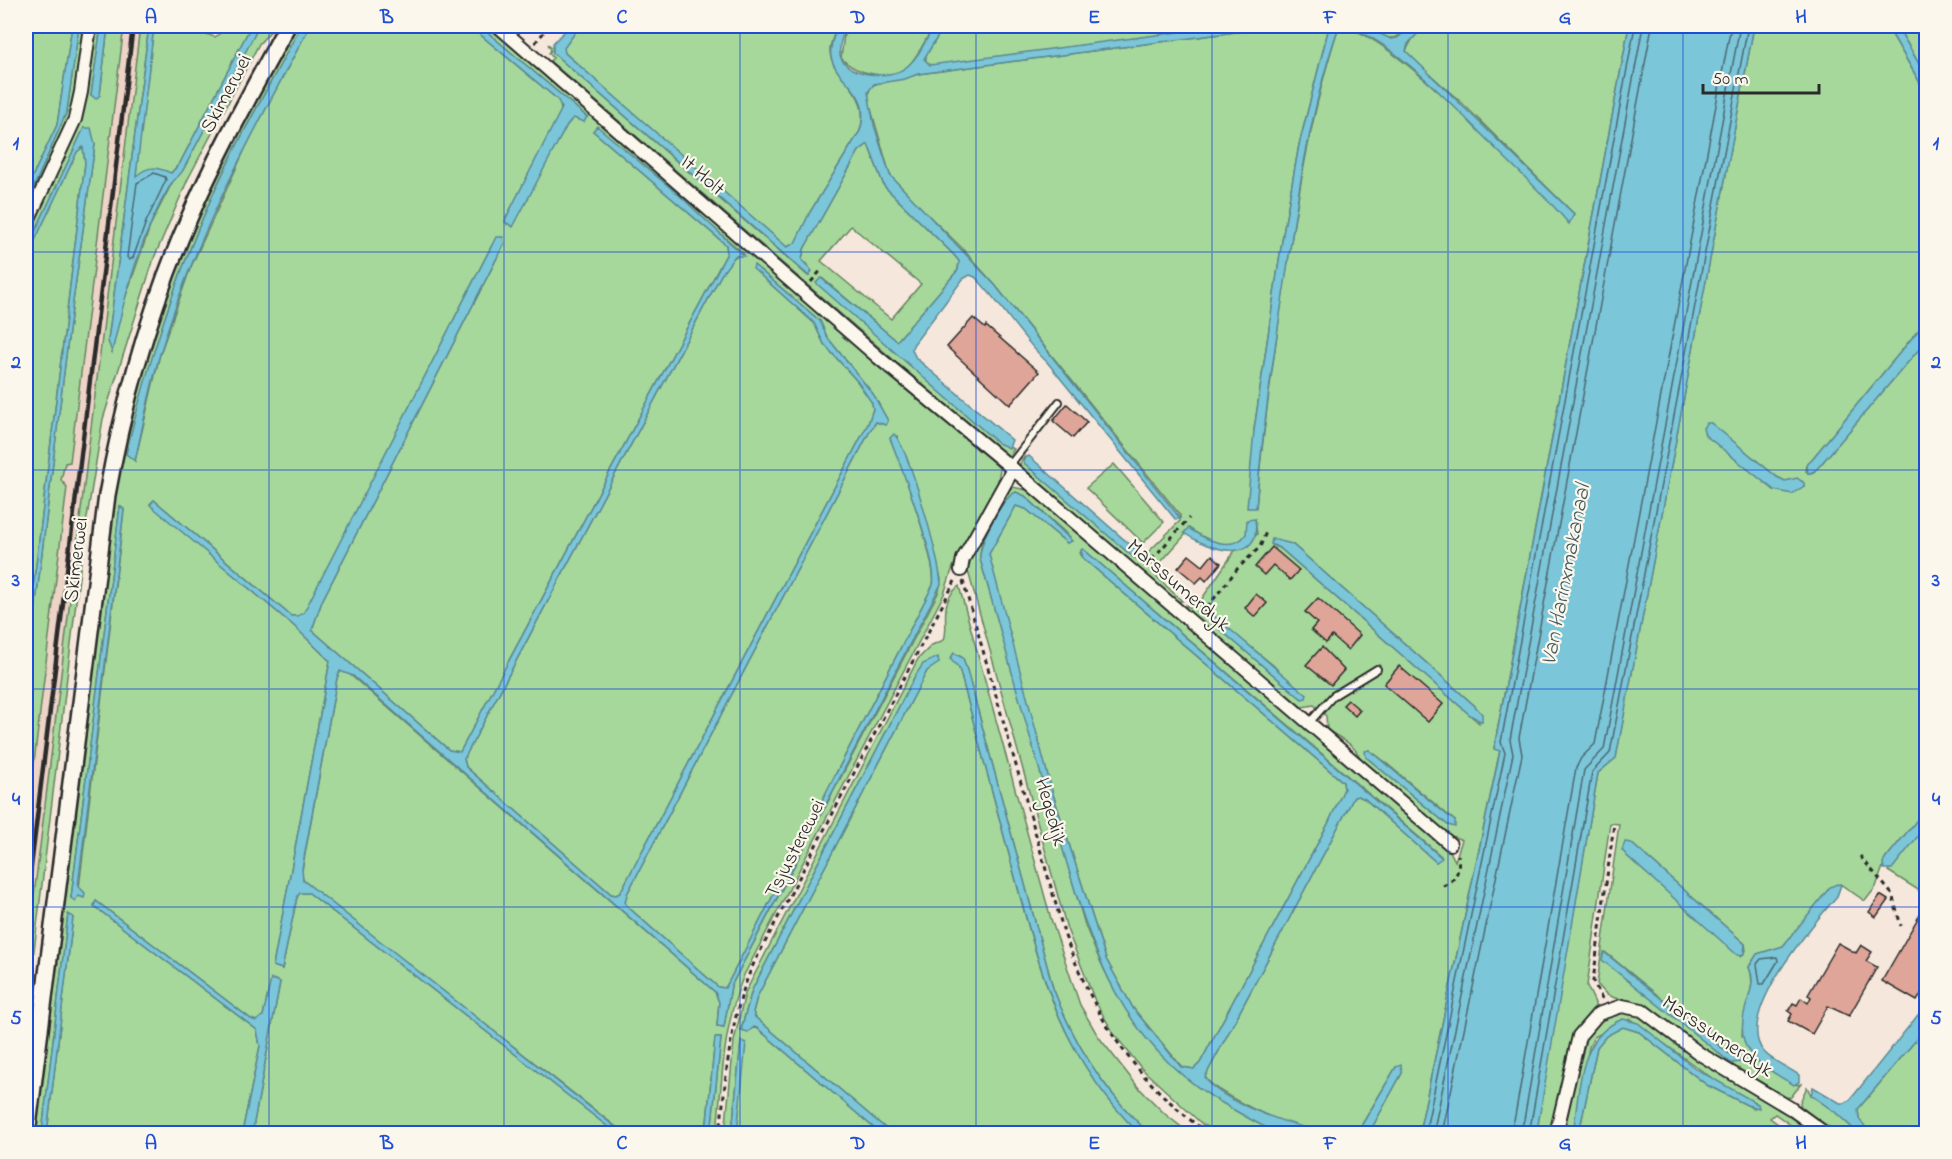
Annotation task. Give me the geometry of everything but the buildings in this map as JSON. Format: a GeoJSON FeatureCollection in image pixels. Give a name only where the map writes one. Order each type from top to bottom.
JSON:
{"type":"FeatureCollection","features":[{"type":"Feature","properties":{"kind":"street"},"geometry":{"type":"LineString","coordinates":[[26,225],[75,119],[90,26]]}},
{"type":"Feature","properties":{"kind":"street","name":"Skimerwei"},"geometry":{"type":"LineString","coordinates":[[27,1134],[105,506],[121,425],[151,316],[189,217],[287,26]]}},
{"type":"Feature","properties":{"kind":"street","name":"It Holt"},"geometry":{"type":"LineString","coordinates":[[498,26],[804,290],[879,358]]}},
{"type":"Feature","properties":{"kind":"street","name":"Marssumerdyk"},"geometry":{"type":"LineString","coordinates":[[879,358],[1011,467],[1450,844]]}},
{"type":"Feature","properties":{"kind":"street"},"geometry":{"type":"LineString","coordinates":[[961,570],[963,559],[1011,467]]}},
{"type":"Feature","properties":{"kind":"street","name":"Marssumerdyk"},"geometry":{"type":"LineString","coordinates":[[1607,1009],[1622,1006],[1642,1010],[1700,1054],[1790,1108],[1826,1134]]}},
{"type":"Feature","properties":{"kind":"street"},"geometry":{"type":"LineString","coordinates":[[1556,1134],[1580,1036],[1590,1021],[1607,1009]]}},
{"type":"Feature","properties":{"kind":"lane"},"geometry":{"type":"LineString","coordinates":[[1011,467],[1059,402]]}},
{"type":"Feature","properties":{"kind":"lane"},"geometry":{"type":"LineString","coordinates":[[1308,723],[1333,696],[1377,669]]}},
{"type":"Feature","properties":{"kind":"path"},"geometry":{"type":"LineString","coordinates":[[528,51],[549,26]]}},
{"type":"Feature","properties":{"kind":"path"},"geometry":{"type":"LineString","coordinates":[[804,290],[822,269]]}},
{"type":"Feature","properties":{"kind":"path"},"geometry":{"type":"LineString","coordinates":[[1137,576],[1189,518]]}},
{"type":"Feature","properties":{"kind":"path"},"geometry":{"type":"LineString","coordinates":[[1194,625],[1238,568],[1260,547],[1266,532]]}},
{"type":"Feature","properties":{"kind":"path","name":"Hegedijk"},"geometry":{"type":"LineString","coordinates":[[961,570],[1065,936],[1080,975],[1107,1029],[1140,1074],[1174,1107],[1208,1134]]}},
{"type":"Feature","properties":{"kind":"path","name":"Tsjusterewei"},"geometry":{"type":"LineString","coordinates":[[720,1134],[730,1032],[739,998],[888,703],[948,595]]}},
{"type":"Feature","properties":{"kind":"path"},"geometry":{"type":"LineString","coordinates":[[1607,1009],[1593,981],[1614,824]]}},
{"type":"Feature","properties":{"kind":"path"},"geometry":{"type":"LineString","coordinates":[[1443,886],[1453,882],[1457,874],[1459,858],[1450,844]]}},
{"type":"Feature","properties":{"kind":"path"},"geometry":{"type":"LineString","coordinates":[[1860,856],[1874,869],[1892,894],[1901,926]]}},
{"type":"Feature","properties":{"kind":"shaded area"},"geometry":{"type":"Polygon","coordinates":[[[124,26],[140,26],[26,961],[26,829],[67,487],[61,481],[65,462],[70,462],[124,26]]]}},
{"type":"Feature","properties":{"kind":"green space"},"geometry":{"type":"Polygon","coordinates":[[[26,26],[72,26],[57,125],[26,190],[26,26]]]}},
{"type":"Feature","properties":{"kind":"green space"},"geometry":{"type":"Polygon","coordinates":[[[79,26],[86,26],[72,117],[26,219],[26,205],[67,111],[79,26]]]}},
{"type":"Feature","properties":{"kind":"green space"},"geometry":{"type":"Polygon","coordinates":[[[94,26],[101,26],[91,95],[100,95],[108,26],[124,26],[70,462],[65,463],[61,480],[67,487],[26,829],[26,684],[70,323],[95,144],[84,128],[26,251],[26,234],[67,151],[94,26]]]}},
{"type":"Feature","properties":{"kind":"green space"},"geometry":{"type":"Polygon","coordinates":[[[140,26],[149,26],[108,341],[112,351],[121,310],[151,224],[173,181],[183,170],[259,26],[275,26],[259,44],[188,179],[154,258],[103,419],[84,536],[26,1017],[26,961],[140,26]]]}},
{"type":"Feature","properties":{"kind":"green space"},"geometry":{"type":"Polygon","coordinates":[[[154,26],[180,26],[215,37],[229,26],[251,26],[180,163],[171,173],[135,177],[154,26]]]}},
{"type":"Feature","properties":{"kind":"green space"},"geometry":{"type":"Polygon","coordinates":[[[295,26],[301,26],[232,155],[185,261],[153,357],[135,421],[127,454],[135,461],[160,354],[190,269],[251,136],[310,26],[470,26],[560,102],[561,112],[506,218],[507,224],[540,174],[567,125],[573,118],[587,117],[480,26],[488,26],[961,431],[1000,469],[997,486],[953,567],[944,594],[744,975],[728,1033],[717,1133],[711,1133],[721,1038],[715,1038],[706,1133],[624,1133],[306,884],[301,876],[337,678],[341,671],[347,672],[715,992],[719,1002],[717,1026],[724,1027],[731,986],[939,591],[941,579],[918,493],[897,436],[891,441],[925,537],[933,574],[933,585],[728,983],[725,988],[718,987],[628,907],[625,903],[627,894],[870,431],[876,422],[886,425],[888,421],[873,394],[827,337],[820,321],[754,265],[757,272],[814,323],[824,344],[857,381],[872,402],[873,409],[868,424],[620,893],[611,894],[466,767],[464,759],[721,275],[732,258],[744,254],[597,127],[593,131],[726,245],[727,253],[460,752],[449,750],[312,630],[322,601],[504,244],[492,245],[305,612],[298,616],[291,616],[154,500],[150,504],[294,626],[330,661],[273,966],[282,969],[297,897],[300,893],[309,893],[616,1133],[252,1133],[280,982],[272,979],[263,1016],[256,1021],[251,1019],[96,901],[94,906],[257,1030],[260,1046],[242,1133],[47,1133],[73,917],[68,914],[42,1133],[35,1134],[107,531],[137,388],[159,312],[210,189],[295,26]],[[120,506],[71,898],[78,896],[124,510],[120,506]]]}},
{"type":"Feature","properties":{"kind":"green space"},"geometry":{"type":"Polygon","coordinates":[[[580,26],[837,26],[830,48],[831,58],[861,104],[860,131],[810,212],[795,244],[787,247],[782,245],[565,53],[563,48],[580,26]]]}},
{"type":"Feature","properties":{"kind":"green space"},"geometry":{"type":"Polygon","coordinates":[[[845,26],[934,26],[909,65],[902,71],[884,75],[864,72],[847,64],[841,58],[845,26]]]}},
{"type":"Feature","properties":{"kind":"green space"},"geometry":{"type":"Polygon","coordinates":[[[944,26],[1225,26],[936,65],[926,64],[926,55],[944,26]]]}},
{"type":"Feature","properties":{"kind":"green space"},"geometry":{"type":"Polygon","coordinates":[[[1281,26],[1324,26],[1328,31],[1299,145],[1283,234],[1254,430],[1256,508],[1283,292],[1299,192],[1312,127],[1338,29],[1342,27],[1364,35],[1392,53],[1425,80],[1494,144],[1569,223],[1574,214],[1406,51],[1414,36],[1425,26],[1629,26],[1494,748],[1500,750],[1419,1133],[1369,1133],[1402,1073],[1396,1067],[1357,1133],[1317,1132],[1287,1123],[1238,1101],[1205,1077],[1354,797],[1365,799],[1436,862],[1441,856],[1083,549],[1080,553],[1083,558],[1343,782],[1344,789],[1328,824],[1200,1063],[1194,1069],[1182,1067],[1133,1008],[1106,959],[1052,791],[989,563],[989,554],[1016,506],[1026,509],[1067,543],[1070,537],[1025,496],[1016,492],[996,513],[991,522],[983,541],[980,559],[1085,925],[1097,954],[1110,982],[1141,1031],[1181,1074],[1246,1116],[1287,1133],[1219,1133],[1203,1125],[1142,1069],[1114,1034],[1095,1001],[1067,929],[968,571],[973,551],[985,526],[999,502],[1013,487],[1031,491],[1449,849],[1455,861],[1462,840],[1446,834],[1362,763],[1356,751],[1348,743],[1327,729],[1326,716],[1314,705],[1302,707],[1293,704],[1185,609],[1186,605],[1190,608],[1194,604],[1197,606],[1236,549],[1244,549],[1257,534],[1255,520],[1244,538],[1236,543],[1214,542],[1189,528],[1184,533],[1186,534],[1152,572],[1182,601],[1175,602],[1018,467],[1024,457],[1024,463],[1140,560],[1180,521],[1180,515],[995,285],[890,175],[868,99],[870,87],[881,82],[918,74],[1281,26]],[[1271,544],[1281,549],[1479,723],[1475,706],[1292,544],[1271,544]],[[1212,615],[1210,621],[1302,699],[1274,666],[1212,615]],[[1369,750],[1366,757],[1448,825],[1455,821],[1369,750]]]}},
{"type":"Feature","properties":{"kind":"green space"},"geometry":{"type":"Polygon","coordinates":[[[1363,26],[1413,26],[1399,36],[1388,38],[1363,26]]]}},
{"type":"Feature","properties":{"kind":"green space"},"geometry":{"type":"Polygon","coordinates":[[[1754,26],[1887,26],[1926,93],[1926,321],[1807,465],[1806,471],[1811,474],[1816,470],[1926,341],[1926,809],[1886,858],[1876,887],[1865,901],[1840,884],[1790,940],[1778,949],[1760,955],[1752,961],[1749,967],[1752,983],[1742,1036],[1797,1085],[1801,1084],[1791,1097],[1783,1098],[1626,1002],[1607,995],[1597,984],[1619,824],[1610,823],[1587,986],[1595,1003],[1595,1012],[1552,1133],[1538,1133],[1541,1129],[1537,1124],[1598,773],[1616,757],[1754,26]],[[1710,423],[1774,490],[1804,486],[1802,481],[1785,481],[1777,477],[1710,423]],[[1631,843],[1627,856],[1741,956],[1746,951],[1745,944],[1631,843]],[[1605,952],[1603,960],[1731,1063],[1739,1057],[1728,1053],[1605,952]]]}},
{"type":"Feature","properties":{"kind":"green space"},"geometry":{"type":"Polygon","coordinates":[[[1897,26],[1926,26],[1926,76],[1897,26]]]}},
{"type":"Feature","properties":{"kind":"green space"},"geometry":{"type":"Polygon","coordinates":[[[548,44],[553,48],[553,53],[808,276],[809,267],[802,260],[804,249],[859,151],[868,144],[884,186],[954,255],[959,261],[958,270],[897,341],[822,278],[1009,447],[1014,449],[1009,456],[1004,456],[550,61],[553,58],[549,53],[551,50],[548,44]],[[851,226],[821,261],[891,319],[921,284],[851,226]]]}},
{"type":"Feature","properties":{"kind":"green space"},"geometry":{"type":"Polygon","coordinates":[[[83,147],[85,163],[26,647],[26,259],[77,152],[83,147]]]}},
{"type":"Feature","properties":{"kind":"green space"},"geometry":{"type":"Polygon","coordinates":[[[1114,464],[1164,522],[1143,543],[1086,488],[1114,464]]]}},
{"type":"Feature","properties":{"kind":"green space"},"geometry":{"type":"Polygon","coordinates":[[[959,586],[1051,919],[1080,1005],[1098,1036],[1138,1087],[1165,1114],[1189,1133],[1149,1133],[1104,1084],[1081,1048],[1061,1009],[1053,988],[968,674],[963,658],[954,653],[953,660],[959,668],[1031,938],[1055,1007],[1070,1040],[1089,1072],[1111,1103],[1139,1133],[891,1133],[755,1017],[753,1012],[757,997],[927,671],[939,661],[915,676],[752,990],[741,1029],[757,1028],[880,1133],[737,1133],[745,1043],[741,1041],[732,1133],[725,1134],[734,1041],[745,993],[918,659],[932,645],[944,640],[946,607],[952,593],[959,586]]]}},
{"type":"Feature","properties":{"kind":"green space"},"geometry":{"type":"Polygon","coordinates":[[[1926,826],[1926,895],[1888,871],[1926,826]]]}},
{"type":"Feature","properties":{"kind":"green space"},"geometry":{"type":"Polygon","coordinates":[[[1613,1010],[1638,1012],[1819,1133],[1802,1133],[1775,1114],[1770,1118],[1790,1133],[1579,1133],[1597,1047],[1606,1036],[1623,1027],[1639,1032],[1707,1085],[1755,1109],[1630,1019],[1594,1037],[1589,1047],[1573,1133],[1560,1134],[1579,1048],[1593,1023],[1613,1010]]]}},
{"type":"Feature","properties":{"kind":"green space"},"geometry":{"type":"Polygon","coordinates":[[[1926,1028],[1926,1133],[1870,1133],[1859,1119],[1858,1109],[1926,1028]]]}},
{"type":"Feature","properties":{"kind":"green space"},"geometry":{"type":"Polygon","coordinates":[[[1807,1087],[1811,1095],[1835,1112],[1858,1133],[1831,1133],[1801,1108],[1800,1102],[1807,1087]]]}},
{"type":"Feature","properties":{"kind":"water"},"geometry":{"type":"Polygon","coordinates":[[[72,26],[79,26],[67,111],[26,205],[26,190],[57,125],[72,26]]]}},
{"type":"Feature","properties":{"kind":"water"},"geometry":{"type":"Polygon","coordinates":[[[101,26],[108,26],[100,95],[96,99],[91,95],[101,26]]]}},
{"type":"Feature","properties":{"kind":"water"},"geometry":{"type":"Polygon","coordinates":[[[149,26],[154,26],[136,176],[153,168],[171,173],[180,163],[251,26],[259,26],[183,170],[171,184],[160,203],[128,287],[112,352],[108,341],[149,26]]]}},
{"type":"Feature","properties":{"kind":"water"},"geometry":{"type":"Polygon","coordinates":[[[301,26],[310,26],[227,186],[190,269],[160,354],[135,461],[126,454],[134,421],[162,325],[185,261],[232,155],[301,26]]]}},
{"type":"Feature","properties":{"kind":"water"},"geometry":{"type":"Polygon","coordinates":[[[470,26],[480,26],[587,117],[584,122],[573,118],[567,125],[513,227],[505,222],[506,218],[562,108],[557,99],[470,26]]]}},
{"type":"Feature","properties":{"kind":"water"},"geometry":{"type":"Polygon","coordinates":[[[570,26],[580,26],[564,48],[565,53],[787,247],[795,243],[810,212],[860,131],[863,117],[862,105],[858,96],[839,74],[831,57],[831,45],[837,26],[845,26],[840,50],[841,58],[846,64],[861,72],[881,75],[898,72],[910,64],[934,26],[944,26],[924,59],[930,65],[1224,26],[1281,26],[918,74],[905,79],[874,84],[868,92],[874,125],[890,175],[995,285],[1180,518],[1176,520],[975,277],[970,275],[963,279],[913,345],[912,350],[916,358],[1012,440],[1009,448],[998,443],[816,283],[821,278],[897,341],[958,270],[959,261],[954,255],[884,186],[868,144],[859,151],[804,249],[802,260],[812,271],[809,276],[553,53],[553,43],[570,26]]]}},
{"type":"Feature","properties":{"kind":"water"},"geometry":{"type":"Polygon","coordinates":[[[1324,26],[1363,26],[1391,39],[1397,38],[1413,26],[1425,26],[1408,44],[1406,51],[1574,214],[1569,224],[1543,195],[1444,97],[1401,58],[1360,32],[1342,27],[1338,29],[1312,123],[1300,187],[1268,395],[1256,508],[1247,508],[1254,430],[1283,234],[1299,145],[1328,31],[1324,26]]]}},
{"type":"Feature","properties":{"kind":"water","name":"Van Harinxmakanaal"},"geometry":{"type":"Polygon","coordinates":[[[1629,26],[1754,26],[1616,758],[1598,773],[1538,1125],[1531,1133],[1419,1133],[1500,751],[1494,749],[1629,26]]]}},
{"type":"Feature","properties":{"kind":"water"},"geometry":{"type":"Polygon","coordinates":[[[1887,26],[1897,26],[1926,76],[1926,93],[1887,26]]]}},
{"type":"Feature","properties":{"kind":"water"},"geometry":{"type":"Polygon","coordinates":[[[597,126],[679,195],[744,256],[735,256],[721,275],[464,759],[466,767],[611,894],[620,893],[868,424],[873,409],[872,403],[857,381],[824,344],[814,323],[753,269],[754,265],[820,321],[827,337],[873,394],[888,421],[886,425],[876,422],[870,431],[627,894],[625,903],[628,907],[718,987],[725,988],[728,983],[933,585],[933,573],[925,536],[890,438],[894,434],[901,444],[915,482],[941,584],[731,986],[724,1027],[717,1026],[719,1002],[715,992],[353,676],[340,671],[302,869],[303,880],[624,1134],[616,1133],[309,893],[300,893],[297,897],[282,969],[273,966],[330,661],[294,626],[150,505],[154,500],[291,616],[298,616],[304,612],[496,237],[503,237],[504,244],[322,601],[312,630],[449,750],[460,752],[727,253],[726,245],[593,131],[597,126]]]}},
{"type":"Feature","properties":{"kind":"water"},"geometry":{"type":"Polygon","coordinates":[[[84,128],[91,128],[95,144],[70,323],[26,684],[26,647],[85,163],[83,147],[77,152],[26,259],[26,251],[84,128]]]}},
{"type":"Feature","properties":{"kind":"water"},"geometry":{"type":"Polygon","coordinates":[[[1926,321],[1926,341],[1816,470],[1808,474],[1807,465],[1926,321]]]}},
{"type":"Feature","properties":{"kind":"water"},"geometry":{"type":"Polygon","coordinates":[[[1707,423],[1711,423],[1777,477],[1785,481],[1797,478],[1804,483],[1804,486],[1792,494],[1774,490],[1705,435],[1703,428],[1707,423]]]}},
{"type":"Feature","properties":{"kind":"water"},"geometry":{"type":"Polygon","coordinates":[[[1029,456],[1136,550],[1139,559],[1133,557],[1024,463],[1025,458],[1029,456]]]}},
{"type":"Feature","properties":{"kind":"water"},"geometry":{"type":"Polygon","coordinates":[[[1016,492],[1025,496],[1072,541],[1067,543],[1026,509],[1016,506],[989,554],[1052,791],[1106,959],[1133,1008],[1181,1067],[1194,1069],[1200,1063],[1328,824],[1344,789],[1343,782],[1083,558],[1081,550],[1083,549],[1442,858],[1436,862],[1365,799],[1354,797],[1205,1077],[1213,1087],[1227,1096],[1263,1114],[1302,1127],[1332,1133],[1287,1134],[1272,1130],[1229,1107],[1188,1080],[1156,1050],[1129,1016],[1109,979],[1077,897],[980,559],[983,543],[992,522],[1004,503],[1016,492]]]}},
{"type":"Feature","properties":{"kind":"water"},"geometry":{"type":"Polygon","coordinates":[[[120,506],[124,509],[78,886],[85,893],[84,898],[78,896],[75,901],[71,898],[120,506]]]}},
{"type":"Feature","properties":{"kind":"water"},"geometry":{"type":"Polygon","coordinates":[[[1255,519],[1255,534],[1251,544],[1242,549],[1219,549],[1184,533],[1188,528],[1209,540],[1226,544],[1233,543],[1246,534],[1247,520],[1255,519]]]}},
{"type":"Feature","properties":{"kind":"water"},"geometry":{"type":"Polygon","coordinates":[[[1272,539],[1292,544],[1475,706],[1482,714],[1482,722],[1470,715],[1281,549],[1271,544],[1272,539]]]}},
{"type":"Feature","properties":{"kind":"water"},"geometry":{"type":"Polygon","coordinates":[[[1212,614],[1307,695],[1306,698],[1302,699],[1297,695],[1210,621],[1212,614]]]}},
{"type":"Feature","properties":{"kind":"water"},"geometry":{"type":"Polygon","coordinates":[[[954,653],[963,658],[968,674],[1053,988],[1061,1009],[1081,1048],[1104,1084],[1149,1133],[1139,1133],[1111,1103],[1089,1072],[1056,1008],[1032,938],[959,668],[950,659],[954,653]]]}},
{"type":"Feature","properties":{"kind":"water"},"geometry":{"type":"Polygon","coordinates":[[[938,657],[939,663],[927,671],[757,997],[753,1012],[755,1017],[891,1133],[880,1133],[757,1028],[754,1027],[748,1032],[741,1030],[752,990],[915,676],[923,664],[938,657]]]}},
{"type":"Feature","properties":{"kind":"water"},"geometry":{"type":"Polygon","coordinates":[[[1369,750],[1455,821],[1455,827],[1448,825],[1366,757],[1365,751],[1369,750]]]}},
{"type":"Feature","properties":{"kind":"water"},"geometry":{"type":"Polygon","coordinates":[[[1926,809],[1926,826],[1892,869],[1884,869],[1883,863],[1886,858],[1926,809]]]}},
{"type":"Feature","properties":{"kind":"water"},"geometry":{"type":"Polygon","coordinates":[[[1625,842],[1631,843],[1745,944],[1744,954],[1737,955],[1627,856],[1622,850],[1625,842]]]}},
{"type":"Feature","properties":{"kind":"water"},"geometry":{"type":"Polygon","coordinates":[[[1841,885],[1837,896],[1780,970],[1767,994],[1759,1016],[1757,1036],[1764,1052],[1799,1075],[1799,1082],[1794,1085],[1759,1062],[1745,1044],[1742,1033],[1743,1019],[1752,980],[1749,967],[1757,954],[1783,946],[1830,887],[1841,885]]]}},
{"type":"Feature","properties":{"kind":"water"},"geometry":{"type":"Polygon","coordinates":[[[96,901],[251,1019],[256,1021],[263,1016],[271,979],[280,982],[252,1133],[242,1133],[260,1046],[257,1030],[94,906],[96,901]]]}},
{"type":"Feature","properties":{"kind":"water"},"geometry":{"type":"Polygon","coordinates":[[[68,914],[73,917],[47,1133],[42,1133],[68,914]]]}},
{"type":"Feature","properties":{"kind":"water"},"geometry":{"type":"Polygon","coordinates":[[[1604,952],[1728,1053],[1739,1057],[1743,1062],[1731,1063],[1602,960],[1604,952]]]}},
{"type":"Feature","properties":{"kind":"water"},"geometry":{"type":"Polygon","coordinates":[[[1926,1005],[1926,1028],[1858,1109],[1859,1119],[1870,1133],[1858,1133],[1835,1112],[1811,1095],[1813,1087],[1840,1103],[1850,1100],[1926,1005]]]}},
{"type":"Feature","properties":{"kind":"water"},"geometry":{"type":"Polygon","coordinates":[[[1623,1019],[1638,1023],[1696,1069],[1758,1104],[1759,1108],[1747,1105],[1707,1085],[1639,1032],[1623,1027],[1606,1036],[1597,1047],[1579,1133],[1573,1133],[1583,1067],[1589,1052],[1597,1038],[1608,1027],[1623,1019]]]}},
{"type":"Feature","properties":{"kind":"water"},"geometry":{"type":"Polygon","coordinates":[[[715,1038],[721,1038],[711,1133],[706,1133],[715,1038]]]}},
{"type":"Feature","properties":{"kind":"water"},"geometry":{"type":"Polygon","coordinates":[[[741,1041],[746,1043],[737,1133],[732,1133],[741,1041]]]}},
{"type":"Feature","properties":{"kind":"water"},"geometry":{"type":"Polygon","coordinates":[[[1401,1065],[1402,1073],[1369,1133],[1357,1133],[1396,1067],[1401,1065]]]}},
{"type":"Feature","properties":{"kind":"railway"},"geometry":{"type":"LineString","coordinates":[[26,908],[133,26]]}}]}
